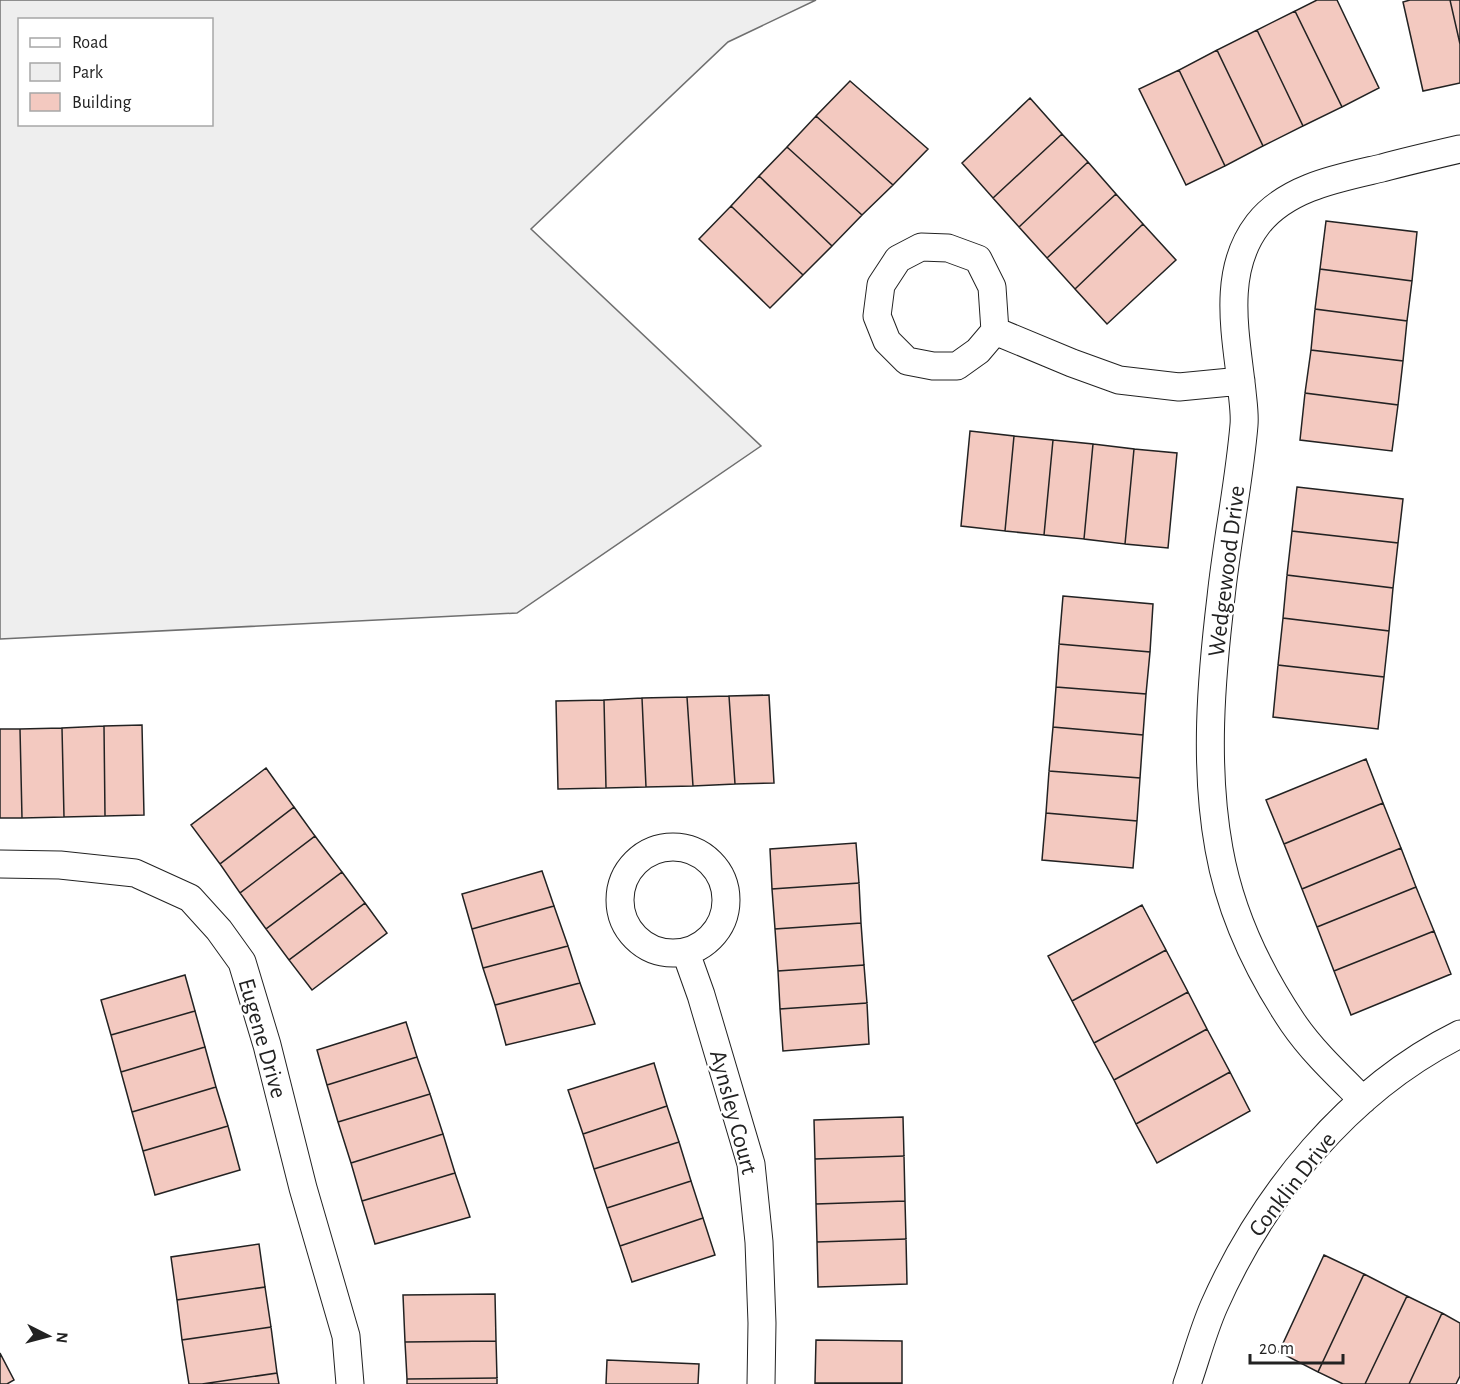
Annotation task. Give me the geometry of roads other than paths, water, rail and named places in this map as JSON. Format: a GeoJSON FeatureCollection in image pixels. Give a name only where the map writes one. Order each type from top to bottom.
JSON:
{"type":"FeatureCollection","features":[{"type":"Feature","properties":{"kind":"street","name":"Wedgewood Drive"},"geometry":{"type":"LineString","coordinates":[[1363,1100],[1313,1048],[1293,1023],[1260,969],[1235,911],[1219,850],[1212,787],[1210,703],[1221,597],[1245,422],[1233,303],[1234,282],[1247,241],[1258,224],[1273,208],[1310,188],[1335,179],[1460,149]]}},
{"type":"Feature","properties":{"kind":"street"},"geometry":{"type":"LineString","coordinates":[[921,248],[948,248],[978,259],[992,287],[995,331],[978,351],[957,366],[933,366],[907,361],[887,341],[877,316],[881,285],[898,260],[921,248]]}},
{"type":"Feature","properties":{"kind":"street"},"geometry":{"type":"LineString","coordinates":[[995,331],[1119,380],[1179,387],[1241,381]]}},
{"type":"Feature","properties":{"kind":"street","name":"Eugene Drive"},"geometry":{"type":"LineString","coordinates":[[0,864],[60,865],[135,873],[190,898],[219,930],[242,962],[267,1045],[303,1188],[346,1336],[350,1384]]}},
{"type":"Feature","properties":{"kind":"street","name":"Aynsley Court"},"geometry":{"type":"LineString","coordinates":[[686,953],[701,994],[751,1164],[759,1254],[762,1323],[761,1384]]}},
{"type":"Feature","properties":{"kind":"street","name":"Conklin Drive"},"geometry":{"type":"LineString","coordinates":[[1188,1384],[1213,1307],[1242,1251],[1276,1198],[1315,1148],[1363,1100],[1392,1076],[1445,1041],[1460,1034]]}}]}
